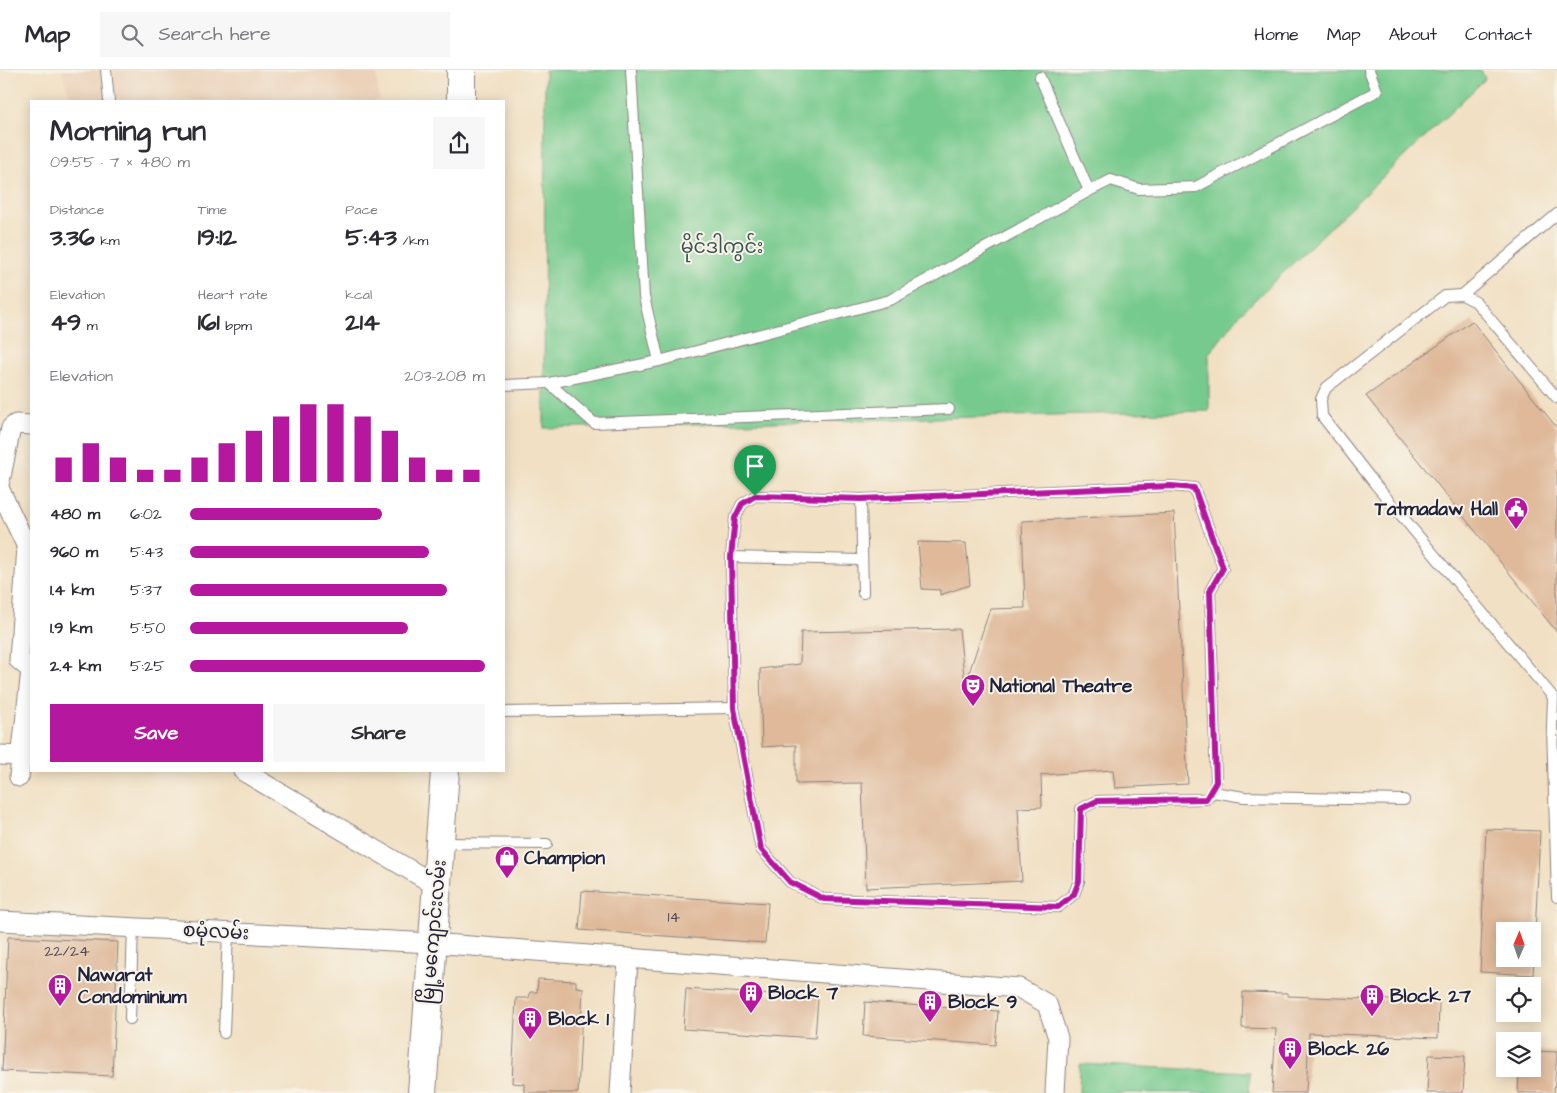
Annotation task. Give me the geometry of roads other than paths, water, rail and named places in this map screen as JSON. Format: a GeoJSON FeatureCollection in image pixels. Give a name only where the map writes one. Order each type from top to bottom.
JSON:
{"type":"FeatureCollection","features":[{"type":"Feature","properties":{"kind":"main road"},"geometry":{"type":"LineString","coordinates":[[461,70],[462,100]]}},
{"type":"Feature","properties":{"kind":"main road","name":"မြို့မကျောင်းလမ်း"},"geometry":{"type":"LineString","coordinates":[[422,1093],[445,772]]}},
{"type":"Feature","properties":{"kind":"street"},"geometry":{"type":"LineString","coordinates":[[0,481],[11,428],[16,424],[30,425]]}},
{"type":"Feature","properties":{"kind":"street"},"geometry":{"type":"LineString","coordinates":[[0,490],[27,548],[19,660],[30,669]]}},
{"type":"Feature","properties":{"kind":"street"},"geometry":{"type":"LineString","coordinates":[[19,777],[30,680]]}},
{"type":"Feature","properties":{"kind":"street"},"geometry":{"type":"LineString","coordinates":[[0,755],[22,756]]}},
{"type":"Feature","properties":{"kind":"street"},"geometry":{"type":"LineString","coordinates":[[245,772],[437,886]]}},
{"type":"Feature","properties":{"kind":"street","name":"စမုံလမ်း"},"geometry":{"type":"LineString","coordinates":[[0,922],[432,943],[1018,988],[1046,1004],[1058,1038],[1055,1093]]}},
{"type":"Feature","properties":{"kind":"street"},"geometry":{"type":"LineString","coordinates":[[620,1093],[628,959]]}},
{"type":"Feature","properties":{"kind":"lane"},"geometry":{"type":"LineString","coordinates":[[106,70],[109,100]]}},
{"type":"Feature","properties":{"kind":"lane"},"geometry":{"type":"LineString","coordinates":[[631,70],[644,296],[659,361]]}},
{"type":"Feature","properties":{"kind":"lane"},"geometry":{"type":"LineString","coordinates":[[505,385],[549,383],[659,361],[890,300],[1111,180],[1139,190],[1196,187],[1376,91],[1369,70]]}},
{"type":"Feature","properties":{"kind":"lane"},"geometry":{"type":"LineString","coordinates":[[1040,77],[1089,191]]}},
{"type":"Feature","properties":{"kind":"lane"},"geometry":{"type":"LineString","coordinates":[[1462,295],[1557,214]]}},
{"type":"Feature","properties":{"kind":"lane"},"geometry":{"type":"LineString","coordinates":[[1557,398],[1476,302],[1462,295],[1445,296],[1326,388],[1320,399],[1322,416],[1375,484],[1555,696],[1552,726],[1557,897]]}},
{"type":"Feature","properties":{"kind":"lane"},"geometry":{"type":"LineString","coordinates":[[549,383],[594,423],[949,409]]}},
{"type":"Feature","properties":{"kind":"lane"},"geometry":{"type":"LineString","coordinates":[[1171,486],[1194,488],[1223,568],[1210,591],[1216,771],[1216,782],[1213,792],[1206,799],[1097,801],[1081,809],[1079,881],[1074,894],[1058,907],[824,899],[790,882],[761,849],[734,708],[731,557],[735,518],[742,504],[755,496],[861,499],[1171,486]]}},
{"type":"Feature","properties":{"kind":"lane"},"geometry":{"type":"LineString","coordinates":[[861,499],[862,593]]}},
{"type":"Feature","properties":{"kind":"lane"},"geometry":{"type":"LineString","coordinates":[[731,557],[862,560]]}},
{"type":"Feature","properties":{"kind":"lane"},"geometry":{"type":"LineString","coordinates":[[505,712],[734,708]]}},
{"type":"Feature","properties":{"kind":"lane"},"geometry":{"type":"LineString","coordinates":[[1213,792],[1244,798],[1404,800]]}},
{"type":"Feature","properties":{"kind":"lane"},"geometry":{"type":"LineString","coordinates":[[441,842],[547,844]]}},
{"type":"Feature","properties":{"kind":"lane"},"geometry":{"type":"LineString","coordinates":[[130,1020],[133,928]]}},
{"type":"Feature","properties":{"kind":"lane"},"geometry":{"type":"LineString","coordinates":[[224,1033],[228,932]]}},
{"type":"Feature","properties":{"kind":"place","name":"Tatmadaw Hall"},"geometry":{"type":"Point","coordinates":[1516,530]}},
{"type":"Feature","properties":{"kind":"place","name":"National Theatre"},"geometry":{"type":"Point","coordinates":[973,707]}},
{"type":"Feature","properties":{"kind":"place","name":"Champion"},"geometry":{"type":"Point","coordinates":[507,879]}},
{"type":"Feature","properties":{"kind":"place","name":"Nawarat Condominium"},"geometry":{"type":"Point","coordinates":[60,1007]}},
{"type":"Feature","properties":{"kind":"place","name":"Block 7"},"geometry":{"type":"Point","coordinates":[751,1014]}},
{"type":"Feature","properties":{"kind":"place","name":"Block 27"},"geometry":{"type":"Point","coordinates":[1372,1017]}},
{"type":"Feature","properties":{"kind":"place","name":"Block 9"},"geometry":{"type":"Point","coordinates":[930,1023]}},
{"type":"Feature","properties":{"kind":"place","name":"Block 1"},"geometry":{"type":"Point","coordinates":[530,1040]}},
{"type":"Feature","properties":{"kind":"place","name":"Block 26"},"geometry":{"type":"Point","coordinates":[1290,1070]}},
{"type":"Feature","properties":{"kind":"park label","name":"မိုင်ဒါကွင်း"},"geometry":{"type":"Point","coordinates":[722,247]}}]}
